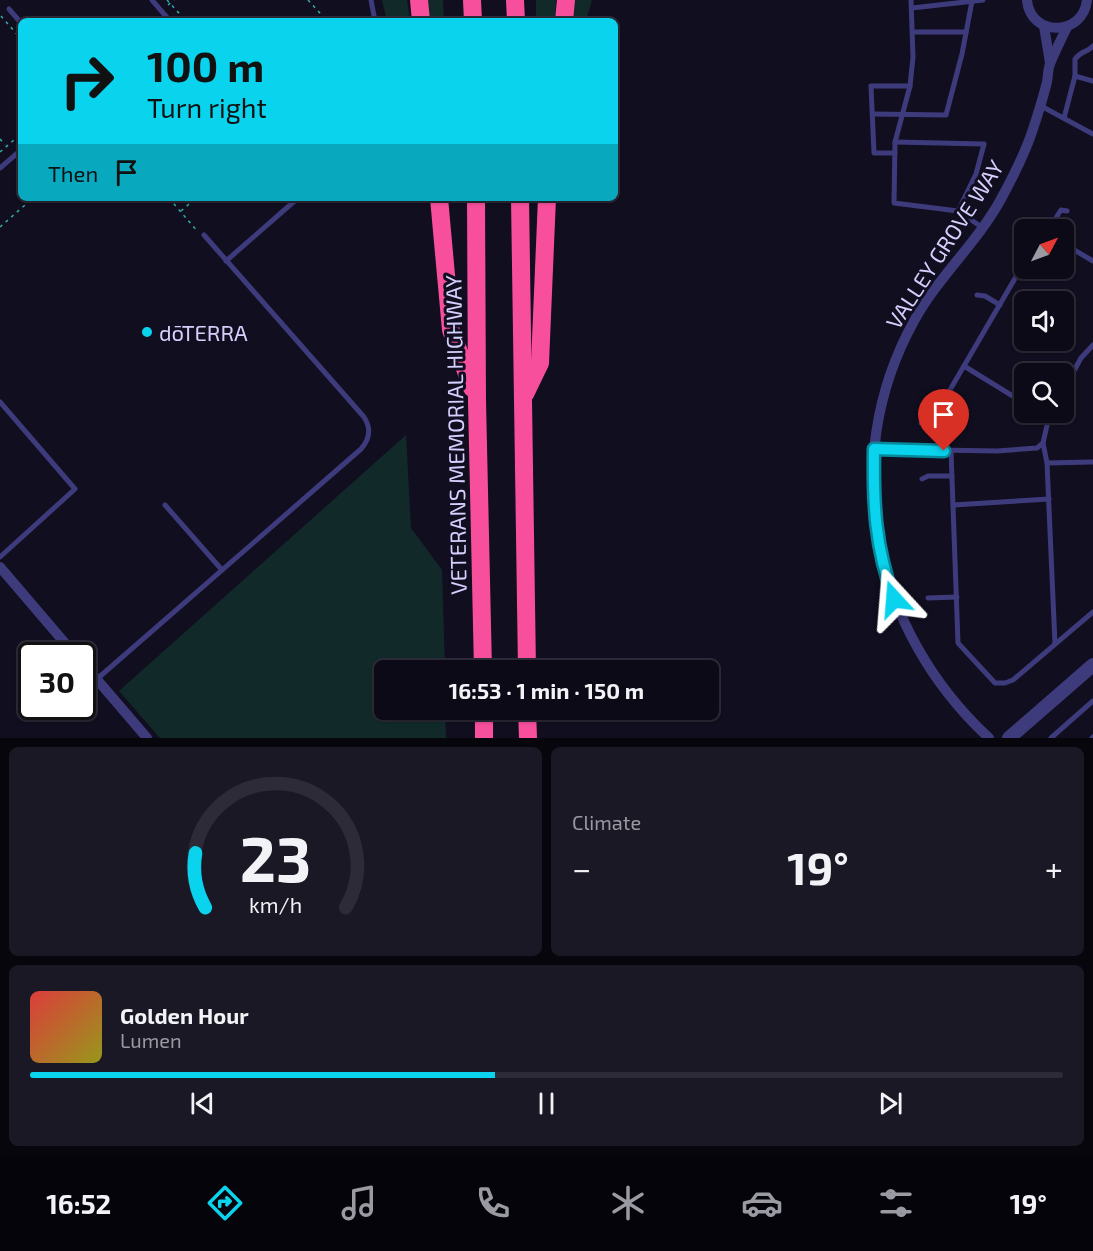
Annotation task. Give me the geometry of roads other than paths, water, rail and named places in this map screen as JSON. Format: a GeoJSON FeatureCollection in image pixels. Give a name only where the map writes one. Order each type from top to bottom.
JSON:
{"type":"FeatureCollection","features":[{"type":"Feature","properties":{"kind":"highway"},"geometry":{"type":"LineString","coordinates":[[419,0],[421,18]]}},
{"type":"Feature","properties":{"kind":"highway"},"geometry":{"type":"LineString","coordinates":[[472,0],[473,18]]}},
{"type":"Feature","properties":{"kind":"highway"},"geometry":{"type":"LineString","coordinates":[[515,0],[516,18]]}},
{"type":"Feature","properties":{"kind":"highway"},"geometry":{"type":"LineString","coordinates":[[564,18],[566,0]]}},
{"type":"Feature","properties":{"kind":"highway"},"geometry":{"type":"LineString","coordinates":[[438,201],[451,330],[477,400]]}},
{"type":"Feature","properties":{"kind":"highway","name":"VETERANS MEMORIAL HIGHWAY"},"geometry":{"type":"LineString","coordinates":[[476,201],[477,400],[483,660]]}},
{"type":"Feature","properties":{"kind":"highway"},"geometry":{"type":"LineString","coordinates":[[520,201],[526,660]]}},
{"type":"Feature","properties":{"kind":"highway"},"geometry":{"type":"LineString","coordinates":[[524,396],[540,363],[547,201]]}},
{"type":"Feature","properties":{"kind":"highway"},"geometry":{"type":"LineString","coordinates":[[484,720],[484,738]]}},
{"type":"Feature","properties":{"kind":"highway"},"geometry":{"type":"LineString","coordinates":[[527,720],[528,738]]}},
{"type":"Feature","properties":{"kind":"street"},"geometry":{"type":"LineString","coordinates":[[1027,0],[1030,13],[1045,30],[1067,27],[1074,23],[1088,6]]}},
{"type":"Feature","properties":{"kind":"street","name":"VALLEY GROVE WAY"},"geometry":{"type":"LineString","coordinates":[[989,738],[934,674],[911,637],[894,599],[879,551],[875,514],[874,449],[885,393],[913,322],[938,285],[983,228],[999,202],[1023,155],[1040,105],[1050,63],[1067,27]]}},
{"type":"Feature","properties":{"kind":"street","name":"VALLEY GROVE WAY"},"geometry":{"type":"LineString","coordinates":[[1045,30],[1050,63]]}},
{"type":"Feature","properties":{"kind":"street"},"geometry":{"type":"LineString","coordinates":[[0,567],[64,642]]}},
{"type":"Feature","properties":{"kind":"street"},"geometry":{"type":"LineString","coordinates":[[1009,738],[1093,665]]}},
{"type":"Feature","properties":{"kind":"street"},"geometry":{"type":"LineString","coordinates":[[97,679],[147,738]]}},
{"type":"Feature","properties":{"kind":"lane"},"geometry":{"type":"LineString","coordinates":[[152,0],[167,18]]}},
{"type":"Feature","properties":{"kind":"lane"},"geometry":{"type":"LineString","coordinates":[[371,0],[374,18]]}},
{"type":"Feature","properties":{"kind":"lane"},"geometry":{"type":"LineString","coordinates":[[911,0],[913,57],[909,86],[895,142],[894,203],[958,211],[983,228]]}},
{"type":"Feature","properties":{"kind":"lane"},"geometry":{"type":"LineString","coordinates":[[912,8],[983,0]]}},
{"type":"Feature","properties":{"kind":"lane"},"geometry":{"type":"LineString","coordinates":[[873,114],[945,115],[972,1]]}},
{"type":"Feature","properties":{"kind":"lane"},"geometry":{"type":"LineString","coordinates":[[9,9],[18,19]]}},
{"type":"Feature","properties":{"kind":"lane"},"geometry":{"type":"LineString","coordinates":[[913,32],[966,32]]}},
{"type":"Feature","properties":{"kind":"lane"},"geometry":{"type":"LineString","coordinates":[[1064,118],[1075,76],[1075,58],[1081,51],[1090,50],[1093,46]]}},
{"type":"Feature","properties":{"kind":"lane"},"geometry":{"type":"LineString","coordinates":[[1075,76],[1093,81]]}},
{"type":"Feature","properties":{"kind":"lane"},"geometry":{"type":"LineString","coordinates":[[895,153],[874,153],[871,86],[909,86]]}},
{"type":"Feature","properties":{"kind":"lane"},"geometry":{"type":"LineString","coordinates":[[1040,105],[1093,134]]}},
{"type":"Feature","properties":{"kind":"lane"},"geometry":{"type":"LineString","coordinates":[[895,142],[984,144],[976,174],[958,211]]}},
{"type":"Feature","properties":{"kind":"lane"},"geometry":{"type":"LineString","coordinates":[[0,168],[18,153]]}},
{"type":"Feature","properties":{"kind":"lane"},"geometry":{"type":"LineString","coordinates":[[226,261],[295,201]]}},
{"type":"Feature","properties":{"kind":"lane"},"geometry":{"type":"LineString","coordinates":[[1054,219],[1061,210],[1067,211]]}},
{"type":"Feature","properties":{"kind":"lane"},"geometry":{"type":"LineString","coordinates":[[97,679],[361,449],[369,433],[364,417],[204,235]]}},
{"type":"Feature","properties":{"kind":"lane"},"geometry":{"type":"LineString","coordinates":[[1074,249],[1093,261]]}},
{"type":"Feature","properties":{"kind":"lane"},"geometry":{"type":"LineString","coordinates":[[1015,279],[947,394],[947,451],[952,476],[958,642],[995,683],[1005,684],[1013,680],[1093,612]]}},
{"type":"Feature","properties":{"kind":"lane"},"geometry":{"type":"LineString","coordinates":[[977,295],[985,296],[1000,305]]}},
{"type":"Feature","properties":{"kind":"lane"},"geometry":{"type":"LineString","coordinates":[[1074,371],[1081,358],[1093,345]]}},
{"type":"Feature","properties":{"kind":"lane"},"geometry":{"type":"LineString","coordinates":[[964,366],[1014,398]]}},
{"type":"Feature","properties":{"kind":"lane"},"geometry":{"type":"LineString","coordinates":[[0,402],[75,489],[0,556]]}},
{"type":"Feature","properties":{"kind":"lane"},"geometry":{"type":"LineString","coordinates":[[921,423],[946,425]]}},
{"type":"Feature","properties":{"kind":"lane"},"geometry":{"type":"LineString","coordinates":[[1048,423],[1043,443],[1047,463],[1055,644]]}},
{"type":"Feature","properties":{"kind":"lane"},"geometry":{"type":"LineString","coordinates":[[874,449],[947,451],[1037,448],[1043,443]]}},
{"type":"Feature","properties":{"kind":"lane"},"geometry":{"type":"LineString","coordinates":[[1047,463],[1093,462]]}},
{"type":"Feature","properties":{"kind":"lane"},"geometry":{"type":"LineString","coordinates":[[922,479],[928,476],[952,476]]}},
{"type":"Feature","properties":{"kind":"lane"},"geometry":{"type":"LineString","coordinates":[[953,505],[1049,499]]}},
{"type":"Feature","properties":{"kind":"lane"},"geometry":{"type":"LineString","coordinates":[[165,505],[222,570]]}},
{"type":"Feature","properties":{"kind":"lane"},"geometry":{"type":"LineString","coordinates":[[928,598],[957,597]]}},
{"type":"Feature","properties":{"kind":"lane"},"geometry":{"type":"LineString","coordinates":[[1051,738],[1093,701]]}},
{"type":"Feature","properties":{"kind":"place","name":"dōTERRA"},"geometry":{"type":"Point","coordinates":[147,332]}}]}
